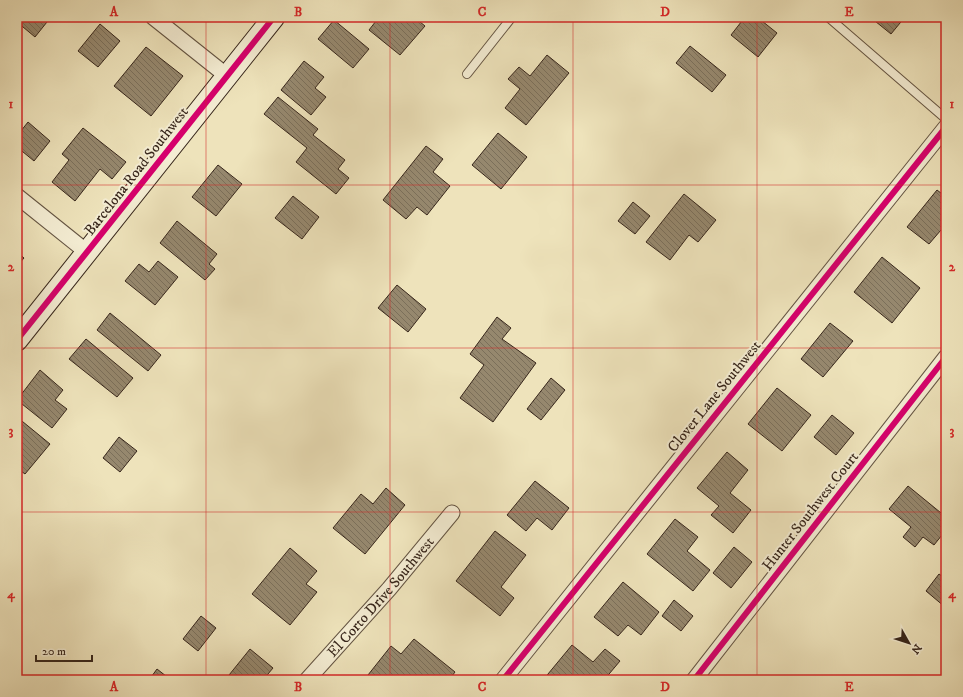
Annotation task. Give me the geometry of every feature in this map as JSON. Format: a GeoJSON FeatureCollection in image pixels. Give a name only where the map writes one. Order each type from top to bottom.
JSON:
{"type":"FeatureCollection","features":[{"type":"Feature","properties":{"kind":"street"},"geometry":{"type":"LineString","coordinates":[[153,17],[227,76]]}},
{"type":"Feature","properties":{"kind":"street","name":"Barcelona Road Southwest"},"geometry":{"type":"LineString","coordinates":[[17,340],[88,253],[274,17]]}},
{"type":"Feature","properties":{"kind":"street","name":"Clover Lane Southwest"},"geometry":{"type":"LineString","coordinates":[[503,680],[946,128]]}},
{"type":"Feature","properties":{"kind":"street"},"geometry":{"type":"LineString","coordinates":[[17,196],[88,253]]}},
{"type":"Feature","properties":{"kind":"street","name":"Hunter Southwest Court"},"geometry":{"type":"LineString","coordinates":[[694,680],[946,358]]}},
{"type":"Feature","properties":{"kind":"street","name":"El Corto Drive Southwest"},"geometry":{"type":"LineString","coordinates":[[307,680],[389,589],[452,513]]}},
{"type":"Feature","properties":{"kind":"lane"},"geometry":{"type":"LineString","coordinates":[[467,74],[512,17]]}},
{"type":"Feature","properties":{"kind":"lane"},"geometry":{"type":"LineString","coordinates":[[828,17],[946,119]]}},
{"type":"Feature","properties":{"kind":"building"},"geometry":{"type":"Polygon","coordinates":[[[17,17],[51,17],[35,37],[17,22],[17,17]]]}},
{"type":"Feature","properties":{"kind":"building"},"geometry":{"type":"Polygon","coordinates":[[[372,17],[414,17],[425,26],[400,55],[369,30],[376,21],[372,17]]]}},
{"type":"Feature","properties":{"kind":"building"},"geometry":{"type":"Polygon","coordinates":[[[745,17],[757,17],[777,33],[758,57],[731,35],[745,17]]]}},
{"type":"Feature","properties":{"kind":"building"},"geometry":{"type":"Polygon","coordinates":[[[870,17],[905,17],[891,34],[870,17]]]}},
{"type":"Feature","properties":{"kind":"building"},"geometry":{"type":"Polygon","coordinates":[[[334,20],[369,49],[353,68],[318,39],[334,20]]]}},
{"type":"Feature","properties":{"kind":"building"},"geometry":{"type":"Polygon","coordinates":[[[100,24],[120,41],[98,67],[78,51],[100,24]]]}},
{"type":"Feature","properties":{"kind":"building"},"geometry":{"type":"Polygon","coordinates":[[[690,46],[726,75],[712,92],[676,63],[690,46]]]}},
{"type":"Feature","properties":{"kind":"building"},"geometry":{"type":"Polygon","coordinates":[[[146,47],[183,76],[151,116],[114,86],[146,47]]]}},
{"type":"Feature","properties":{"kind":"building"},"geometry":{"type":"Polygon","coordinates":[[[547,55],[569,73],[526,125],[505,108],[520,89],[508,79],[519,67],[530,76],[547,55]]]}},
{"type":"Feature","properties":{"kind":"building"},"geometry":{"type":"Polygon","coordinates":[[[304,61],[324,77],[315,88],[326,97],[311,115],[281,90],[304,61]]]}},
{"type":"Feature","properties":{"kind":"building"},"geometry":{"type":"Polygon","coordinates":[[[278,97],[318,129],[313,135],[345,160],[338,169],[349,178],[336,194],[296,162],[307,148],[264,114],[278,97]]]}},
{"type":"Feature","properties":{"kind":"building"},"geometry":{"type":"Polygon","coordinates":[[[28,122],[50,141],[34,161],[17,147],[17,136],[28,122]]]}},
{"type":"Feature","properties":{"kind":"building"},"geometry":{"type":"Polygon","coordinates":[[[83,128],[126,162],[112,179],[100,169],[75,201],[52,182],[69,160],[62,154],[83,128]]]}},
{"type":"Feature","properties":{"kind":"building"},"geometry":{"type":"Polygon","coordinates":[[[498,133],[527,157],[501,189],[472,165],[498,133]]]}},
{"type":"Feature","properties":{"kind":"building"},"geometry":{"type":"Polygon","coordinates":[[[426,146],[443,159],[433,172],[450,186],[427,215],[417,207],[406,219],[383,200],[426,146]]]}},
{"type":"Feature","properties":{"kind":"building"},"geometry":{"type":"Polygon","coordinates":[[[218,165],[242,184],[216,216],[192,197],[218,165]]]}},
{"type":"Feature","properties":{"kind":"building"},"geometry":{"type":"Polygon","coordinates":[[[937,190],[946,197],[946,234],[941,230],[929,244],[907,227],[937,190]]]}},
{"type":"Feature","properties":{"kind":"building"},"geometry":{"type":"Polygon","coordinates":[[[684,194],[716,220],[698,242],[689,235],[670,260],[646,242],[684,194]]]}},
{"type":"Feature","properties":{"kind":"building"},"geometry":{"type":"Polygon","coordinates":[[[293,196],[319,217],[302,239],[275,218],[293,196]]]}},
{"type":"Feature","properties":{"kind":"building"},"geometry":{"type":"Polygon","coordinates":[[[633,202],[650,216],[635,234],[618,221],[633,202]]]}},
{"type":"Feature","properties":{"kind":"building"},"geometry":{"type":"Polygon","coordinates":[[[177,221],[217,254],[209,264],[215,269],[205,280],[160,243],[177,221]]]}},
{"type":"Feature","properties":{"kind":"building"},"geometry":{"type":"Polygon","coordinates":[[[17,252],[24,258],[17,266],[17,252]]]}},
{"type":"Feature","properties":{"kind":"building"},"geometry":{"type":"Polygon","coordinates":[[[882,257],[920,288],[892,323],[854,292],[882,257]]]}},
{"type":"Feature","properties":{"kind":"building"},"geometry":{"type":"Polygon","coordinates":[[[158,261],[178,277],[155,305],[125,281],[139,264],[149,272],[158,261]]]}},
{"type":"Feature","properties":{"kind":"building"},"geometry":{"type":"Polygon","coordinates":[[[397,285],[426,309],[408,332],[378,308],[397,285]]]}},
{"type":"Feature","properties":{"kind":"building"},"geometry":{"type":"Polygon","coordinates":[[[110,313],[161,355],[148,371],[97,330],[110,313]]]}},
{"type":"Feature","properties":{"kind":"building"},"geometry":{"type":"Polygon","coordinates":[[[497,317],[511,328],[502,339],[536,363],[493,422],[460,398],[484,365],[470,354],[497,317]]]}},
{"type":"Feature","properties":{"kind":"building"},"geometry":{"type":"Polygon","coordinates":[[[830,323],[853,341],[823,377],[801,359],[830,323]]]}},
{"type":"Feature","properties":{"kind":"building"},"geometry":{"type":"Polygon","coordinates":[[[86,339],[133,378],[117,397],[69,359],[86,339]]]}},
{"type":"Feature","properties":{"kind":"building"},"geometry":{"type":"Polygon","coordinates":[[[40,370],[63,390],[55,400],[67,409],[52,428],[17,400],[40,370]]]}},
{"type":"Feature","properties":{"kind":"building"},"geometry":{"type":"Polygon","coordinates":[[[551,378],[565,390],[541,420],[527,409],[551,378]]]}},
{"type":"Feature","properties":{"kind":"building"},"geometry":{"type":"Polygon","coordinates":[[[777,388],[811,415],[782,451],[748,424],[777,388]]]}},
{"type":"Feature","properties":{"kind":"building"},"geometry":{"type":"Polygon","coordinates":[[[832,415],[854,433],[836,455],[814,437],[832,415]]]}},
{"type":"Feature","properties":{"kind":"building"},"geometry":{"type":"Polygon","coordinates":[[[17,417],[50,444],[25,474],[17,468],[17,417]]]}},
{"type":"Feature","properties":{"kind":"building"},"geometry":{"type":"Polygon","coordinates":[[[119,437],[137,451],[120,472],[103,458],[119,437]]]}},
{"type":"Feature","properties":{"kind":"building"},"geometry":{"type":"Polygon","coordinates":[[[727,452],[748,470],[730,493],[751,510],[733,533],[711,515],[719,506],[697,488],[727,452]]]}},
{"type":"Feature","properties":{"kind":"building"},"geometry":{"type":"Polygon","coordinates":[[[535,481],[569,508],[552,530],[537,518],[526,531],[507,515],[535,481]]]}},
{"type":"Feature","properties":{"kind":"building"},"geometry":{"type":"Polygon","coordinates":[[[908,486],[946,517],[946,530],[934,545],[923,537],[915,547],[903,537],[911,527],[889,509],[908,486]]]}},
{"type":"Feature","properties":{"kind":"building"},"geometry":{"type":"Polygon","coordinates":[[[386,488],[405,505],[365,554],[333,528],[361,494],[373,504],[386,488]]]}},
{"type":"Feature","properties":{"kind":"building"},"geometry":{"type":"Polygon","coordinates":[[[675,519],[698,537],[687,551],[710,570],[693,591],[647,554],[675,519]]]}},
{"type":"Feature","properties":{"kind":"building"},"geometry":{"type":"Polygon","coordinates":[[[495,531],[526,555],[501,587],[514,598],[500,616],[456,581],[495,531]]]}},
{"type":"Feature","properties":{"kind":"building"},"geometry":{"type":"Polygon","coordinates":[[[734,547],[752,562],[731,588],[713,573],[734,547]]]}},
{"type":"Feature","properties":{"kind":"building"},"geometry":{"type":"Polygon","coordinates":[[[290,548],[317,571],[306,584],[317,592],[290,625],[252,594],[290,548]]]}},
{"type":"Feature","properties":{"kind":"building"},"geometry":{"type":"Polygon","coordinates":[[[939,574],[946,579],[945,607],[926,591],[939,574]]]}},
{"type":"Feature","properties":{"kind":"building"},"geometry":{"type":"Polygon","coordinates":[[[623,582],[659,612],[641,635],[628,625],[618,636],[594,617],[623,582]]]}},
{"type":"Feature","properties":{"kind":"building"},"geometry":{"type":"Polygon","coordinates":[[[674,600],[693,616],[681,631],[662,616],[674,600]]]}},
{"type":"Feature","properties":{"kind":"building"},"geometry":{"type":"Polygon","coordinates":[[[201,616],[216,628],[198,651],[183,639],[201,616]]]}},
{"type":"Feature","properties":{"kind":"building"},"geometry":{"type":"Polygon","coordinates":[[[414,639],[455,672],[449,680],[433,680],[431,678],[429,680],[364,680],[391,646],[401,654],[414,639]]]}},
{"type":"Feature","properties":{"kind":"building"},"geometry":{"type":"Polygon","coordinates":[[[572,645],[593,662],[605,649],[620,661],[604,680],[543,680],[572,645]]]}},
{"type":"Feature","properties":{"kind":"building"},"geometry":{"type":"Polygon","coordinates":[[[250,649],[273,668],[263,680],[225,680],[250,649]]]}},
{"type":"Feature","properties":{"kind":"building"},"geometry":{"type":"Polygon","coordinates":[[[157,669],[171,680],[149,680],[157,669]]]}},
{"type":"Feature","properties":{"kind":"cycle path"},"geometry":{"type":"LineString","coordinates":[[17,340],[274,17]]}},
{"type":"Feature","properties":{"kind":"cycle path"},"geometry":{"type":"LineString","coordinates":[[503,680],[946,127]]}},
{"type":"Feature","properties":{"kind":"cycle path"},"geometry":{"type":"LineString","coordinates":[[694,680],[946,357]]}}]}
